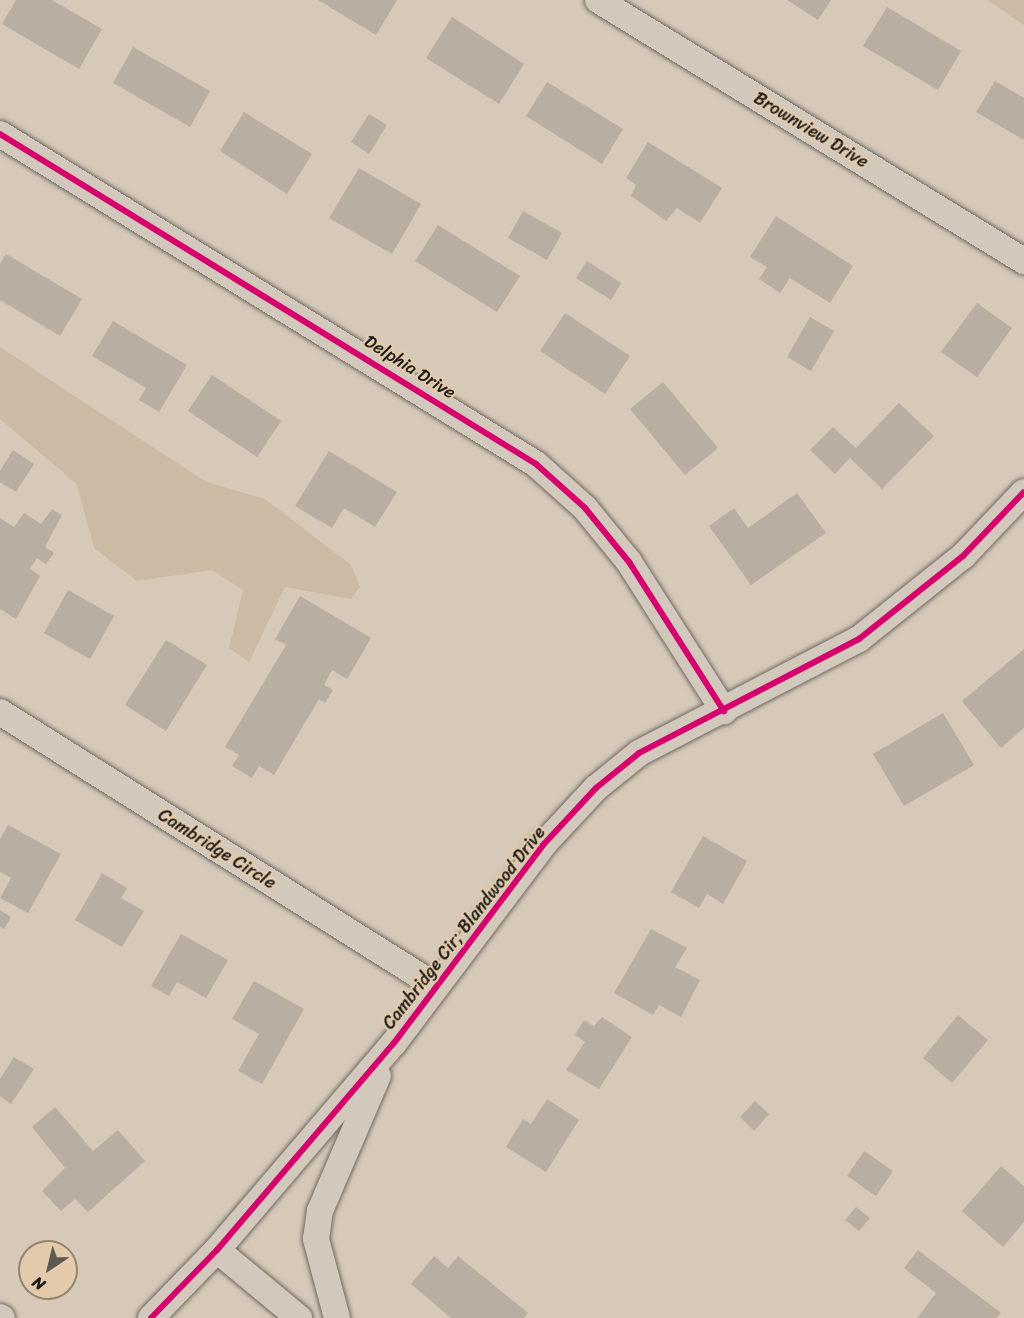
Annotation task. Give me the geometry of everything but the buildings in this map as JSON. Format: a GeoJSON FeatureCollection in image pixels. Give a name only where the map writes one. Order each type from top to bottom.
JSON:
{"type":"FeatureCollection","features":[{"type":"Feature","properties":{"kind":"street","name":"Brownview Drive"},"geometry":{"type":"LineString","coordinates":[[598,0],[1024,261]]}},
{"type":"Feature","properties":{"kind":"street","name":"Delphia Drive"},"geometry":{"type":"LineString","coordinates":[[0,134],[536,464],[585,508],[629,562],[724,711]]}},
{"type":"Feature","properties":{"kind":"street","name":"Cambridge Cir; Blandwood Drive"},"geometry":{"type":"LineString","coordinates":[[151,1318],[217,1250],[394,1043],[434,985],[543,845],[596,788],[639,753],[860,639],[963,556],[1024,492]]}},
{"type":"Feature","properties":{"kind":"street","name":"Cambridge Circle"},"geometry":{"type":"LineString","coordinates":[[0,712],[434,985]]}},
{"type":"Feature","properties":{"kind":"street"},"geometry":{"type":"LineString","coordinates":[[337,1318],[317,1248],[320,1210],[348,1136],[394,1043]]}},
{"type":"Feature","properties":{"kind":"street"},"geometry":{"type":"LineString","coordinates":[[217,1250],[299,1318]]}},
{"type":"Feature","properties":{"kind":"shaded area"},"geometry":{"type":"Polygon","coordinates":[[[987,0],[1024,0],[1024,25],[987,0]]]}},
{"type":"Feature","properties":{"kind":"shaded area"},"geometry":{"type":"Polygon","coordinates":[[[0,347],[206,482],[265,499],[351,565],[360,587],[351,599],[285,587],[249,662],[229,648],[243,590],[212,570],[137,581],[94,548],[77,484],[0,419],[0,347]]]}},
{"type":"Feature","properties":{"kind":"cycle path"},"geometry":{"type":"LineString","coordinates":[[0,134],[536,464],[585,508],[629,562],[724,711]]}},
{"type":"Feature","properties":{"kind":"cycle path"},"geometry":{"type":"LineString","coordinates":[[151,1318],[217,1250],[394,1043],[543,845],[596,788],[639,753],[859,639],[963,556],[1024,492]]}}]}
